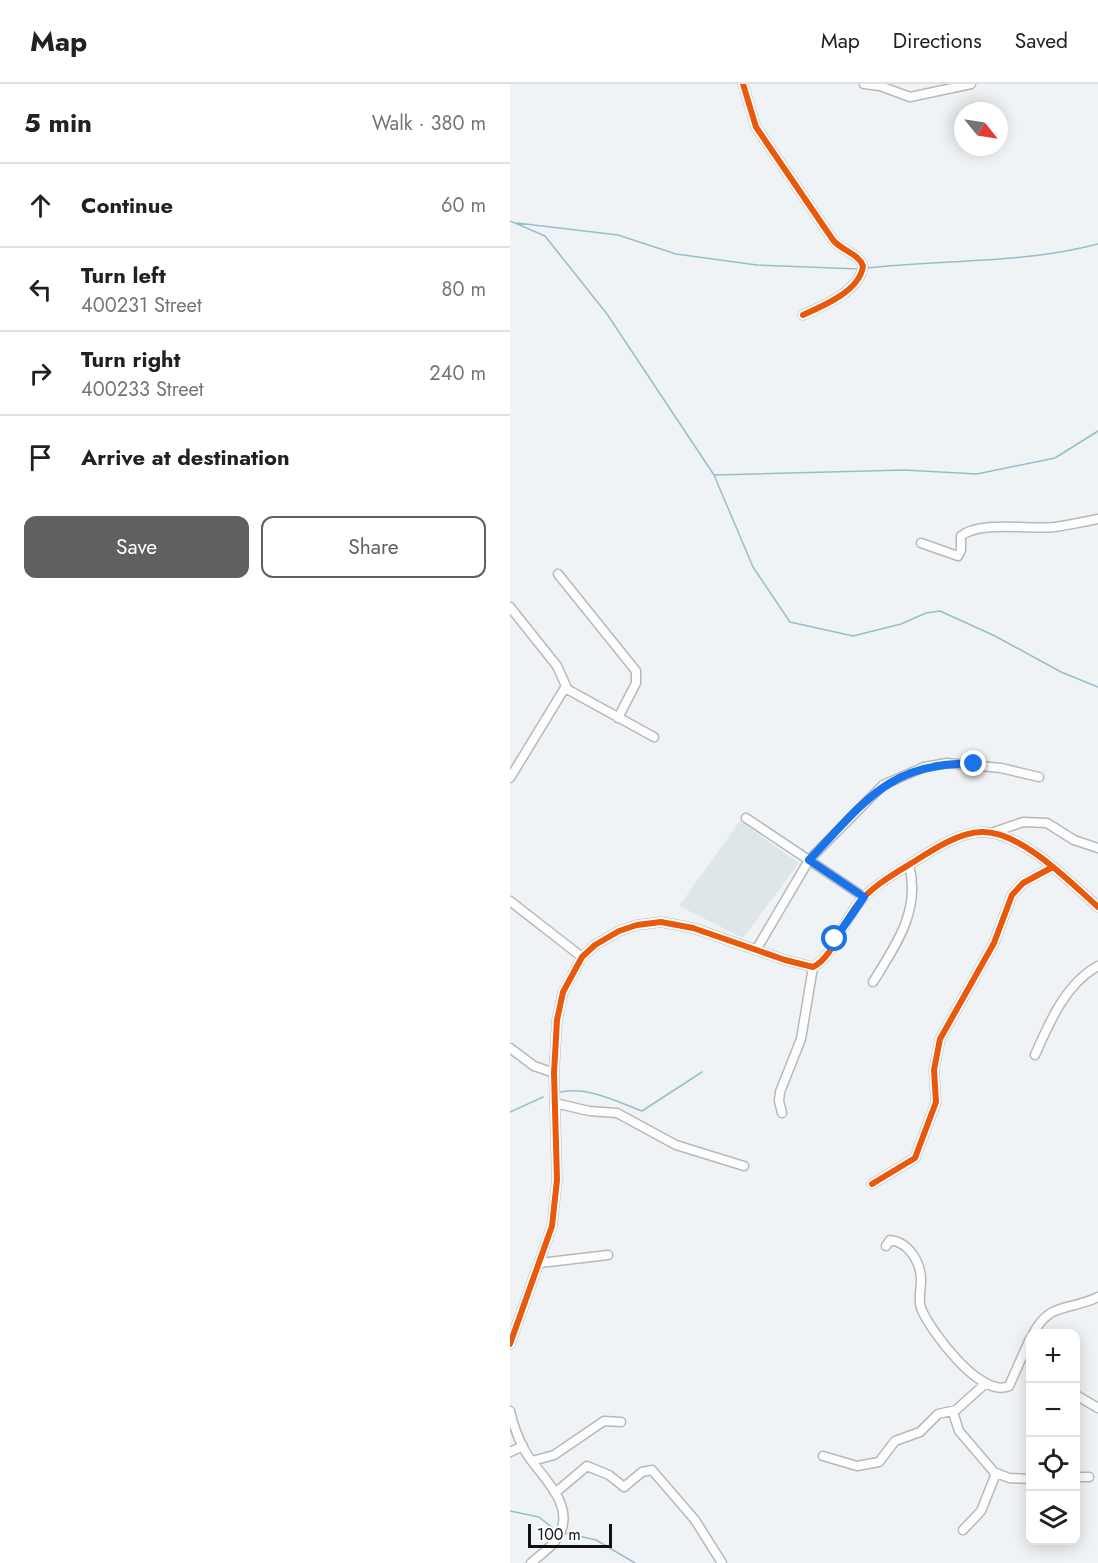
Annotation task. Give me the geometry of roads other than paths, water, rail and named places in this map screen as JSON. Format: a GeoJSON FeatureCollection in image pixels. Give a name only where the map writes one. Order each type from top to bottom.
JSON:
{"type":"FeatureCollection","features":[{"type":"Feature","properties":{"kind":"street"},"geometry":{"type":"LineString","coordinates":[[743,84],[756,127],[833,240],[843,250],[859,258],[863,266],[859,278],[836,299],[803,315]]}},
{"type":"Feature","properties":{"kind":"street"},"geometry":{"type":"LineString","coordinates":[[864,84],[880,86],[910,97],[971,84]]}},
{"type":"Feature","properties":{"kind":"street"},"geometry":{"type":"LineString","coordinates":[[921,543],[957,555],[961,550],[961,536],[971,531],[1026,526],[1053,527],[1098,519]]}},
{"type":"Feature","properties":{"kind":"street"},"geometry":{"type":"LineString","coordinates":[[558,574],[636,671],[636,683],[618,718]]}},
{"type":"Feature","properties":{"kind":"street"},"geometry":{"type":"LineString","coordinates":[[510,607],[557,666],[565,680],[565,688],[510,778]]}},
{"type":"Feature","properties":{"kind":"street"},"geometry":{"type":"LineString","coordinates":[[565,688],[654,737]]}},
{"type":"Feature","properties":{"kind":"street"},"geometry":{"type":"LineString","coordinates":[[756,950],[809,860],[883,785],[924,766],[947,763],[974,764],[1039,777]]}},
{"type":"Feature","properties":{"kind":"street"},"geometry":{"type":"LineString","coordinates":[[746,818],[759,823],[864,897]]}},
{"type":"Feature","properties":{"kind":"street"},"geometry":{"type":"LineString","coordinates":[[991,833],[1023,822],[1047,823],[1074,840],[1098,848]]}},
{"type":"Feature","properties":{"kind":"street"},"geometry":{"type":"LineString","coordinates":[[510,1344],[540,1263],[556,1201],[554,1073],[559,1005],[568,978],[582,957],[595,945],[619,931],[655,922],[693,928],[813,967],[824,961],[845,921],[864,897],[909,865],[958,838],[980,832],[1011,839],[1052,867],[1098,908]]}},
{"type":"Feature","properties":{"kind":"street"},"geometry":{"type":"LineString","coordinates":[[873,982],[907,921],[912,907],[914,887],[909,865]]}},
{"type":"Feature","properties":{"kind":"street"},"geometry":{"type":"LineString","coordinates":[[872,1184],[917,1155],[936,1102],[934,1070],[940,1039],[994,943],[1012,895],[1023,883],[1052,867]]}},
{"type":"Feature","properties":{"kind":"street"},"geometry":{"type":"LineString","coordinates":[[510,901],[582,957]]}},
{"type":"Feature","properties":{"kind":"street"},"geometry":{"type":"LineString","coordinates":[[1035,1055],[1067,995],[1083,976],[1098,966]]}},
{"type":"Feature","properties":{"kind":"street"},"geometry":{"type":"LineString","coordinates":[[782,1113],[779,1101],[780,1092],[801,1039],[813,967]]}},
{"type":"Feature","properties":{"kind":"street"},"geometry":{"type":"LineString","coordinates":[[510,1048],[534,1066],[554,1073]]}},
{"type":"Feature","properties":{"kind":"street"},"geometry":{"type":"LineString","coordinates":[[555,1103],[589,1111],[617,1113],[675,1145],[744,1166]]}},
{"type":"Feature","properties":{"kind":"street"},"geometry":{"type":"LineString","coordinates":[[886,1245],[890,1240],[896,1241],[913,1255],[920,1271],[920,1304],[928,1321],[953,1357],[986,1383],[1002,1389],[1012,1384],[1026,1351]]}},
{"type":"Feature","properties":{"kind":"street"},"geometry":{"type":"LineString","coordinates":[[540,1263],[608,1255]]}},
{"type":"Feature","properties":{"kind":"street"},"geometry":{"type":"LineString","coordinates":[[1036,1329],[1044,1316],[1054,1310],[1098,1297]]}},
{"type":"Feature","properties":{"kind":"street"},"geometry":{"type":"LineString","coordinates":[[823,1456],[857,1466],[879,1462],[894,1441],[920,1432],[938,1414],[953,1412],[986,1383]]}},
{"type":"Feature","properties":{"kind":"street"},"geometry":{"type":"LineString","coordinates":[[1080,1397],[1098,1408]]}},
{"type":"Feature","properties":{"kind":"street"},"geometry":{"type":"LineString","coordinates":[[953,1412],[959,1431],[994,1472],[1009,1478],[1026,1479]]}},
{"type":"Feature","properties":{"kind":"street"},"geometry":{"type":"LineString","coordinates":[[510,1414],[523,1446],[555,1493],[564,1518],[562,1529],[555,1541],[531,1563]]}},
{"type":"Feature","properties":{"kind":"street"},"geometry":{"type":"LineString","coordinates":[[532,1461],[554,1455],[604,1421],[610,1419],[621,1422]]}},
{"type":"Feature","properties":{"kind":"street"},"geometry":{"type":"LineString","coordinates":[[510,1452],[523,1446]]}},
{"type":"Feature","properties":{"kind":"street"},"geometry":{"type":"LineString","coordinates":[[555,1493],[587,1466],[609,1474],[624,1487],[642,1472],[652,1470],[695,1520],[722,1563]]}},
{"type":"Feature","properties":{"kind":"street"},"geometry":{"type":"LineString","coordinates":[[963,1530],[986,1501],[993,1486],[994,1472]]}},
{"type":"Feature","properties":{"kind":"street"},"geometry":{"type":"LineString","coordinates":[[1080,1477],[1089,1477]]}},
{"type":"Feature","properties":{"kind":"waterway"},"geometry":{"type":"LineString","coordinates":[[510,221],[545,236],[607,314],[714,475],[753,567],[790,622],[853,636],[901,624],[926,613],[940,611],[995,636],[1061,672],[1098,687]]}},
{"type":"Feature","properties":{"kind":"waterway"},"geometry":{"type":"LineString","coordinates":[[517,223],[618,235],[676,254],[757,265],[859,269]]}},
{"type":"Feature","properties":{"kind":"waterway"},"geometry":{"type":"LineString","coordinates":[[867,268],[1041,255],[1098,244]]}},
{"type":"Feature","properties":{"kind":"waterway"},"geometry":{"type":"LineString","coordinates":[[715,475],[904,470],[977,474],[1055,458],[1098,431]]}},
{"type":"Feature","properties":{"kind":"waterway"},"geometry":{"type":"LineString","coordinates":[[557,1093],[568,1091],[590,1093],[642,1111],[702,1072]]}},
{"type":"Feature","properties":{"kind":"waterway"},"geometry":{"type":"LineString","coordinates":[[510,1112],[543,1097]]}},
{"type":"Feature","properties":{"kind":"waterway"},"geometry":{"type":"LineString","coordinates":[[510,1511],[539,1517],[554,1529]]}},
{"type":"Feature","properties":{"kind":"waterway"},"geometry":{"type":"LineString","coordinates":[[565,1533],[596,1540],[635,1563]]}}]}
